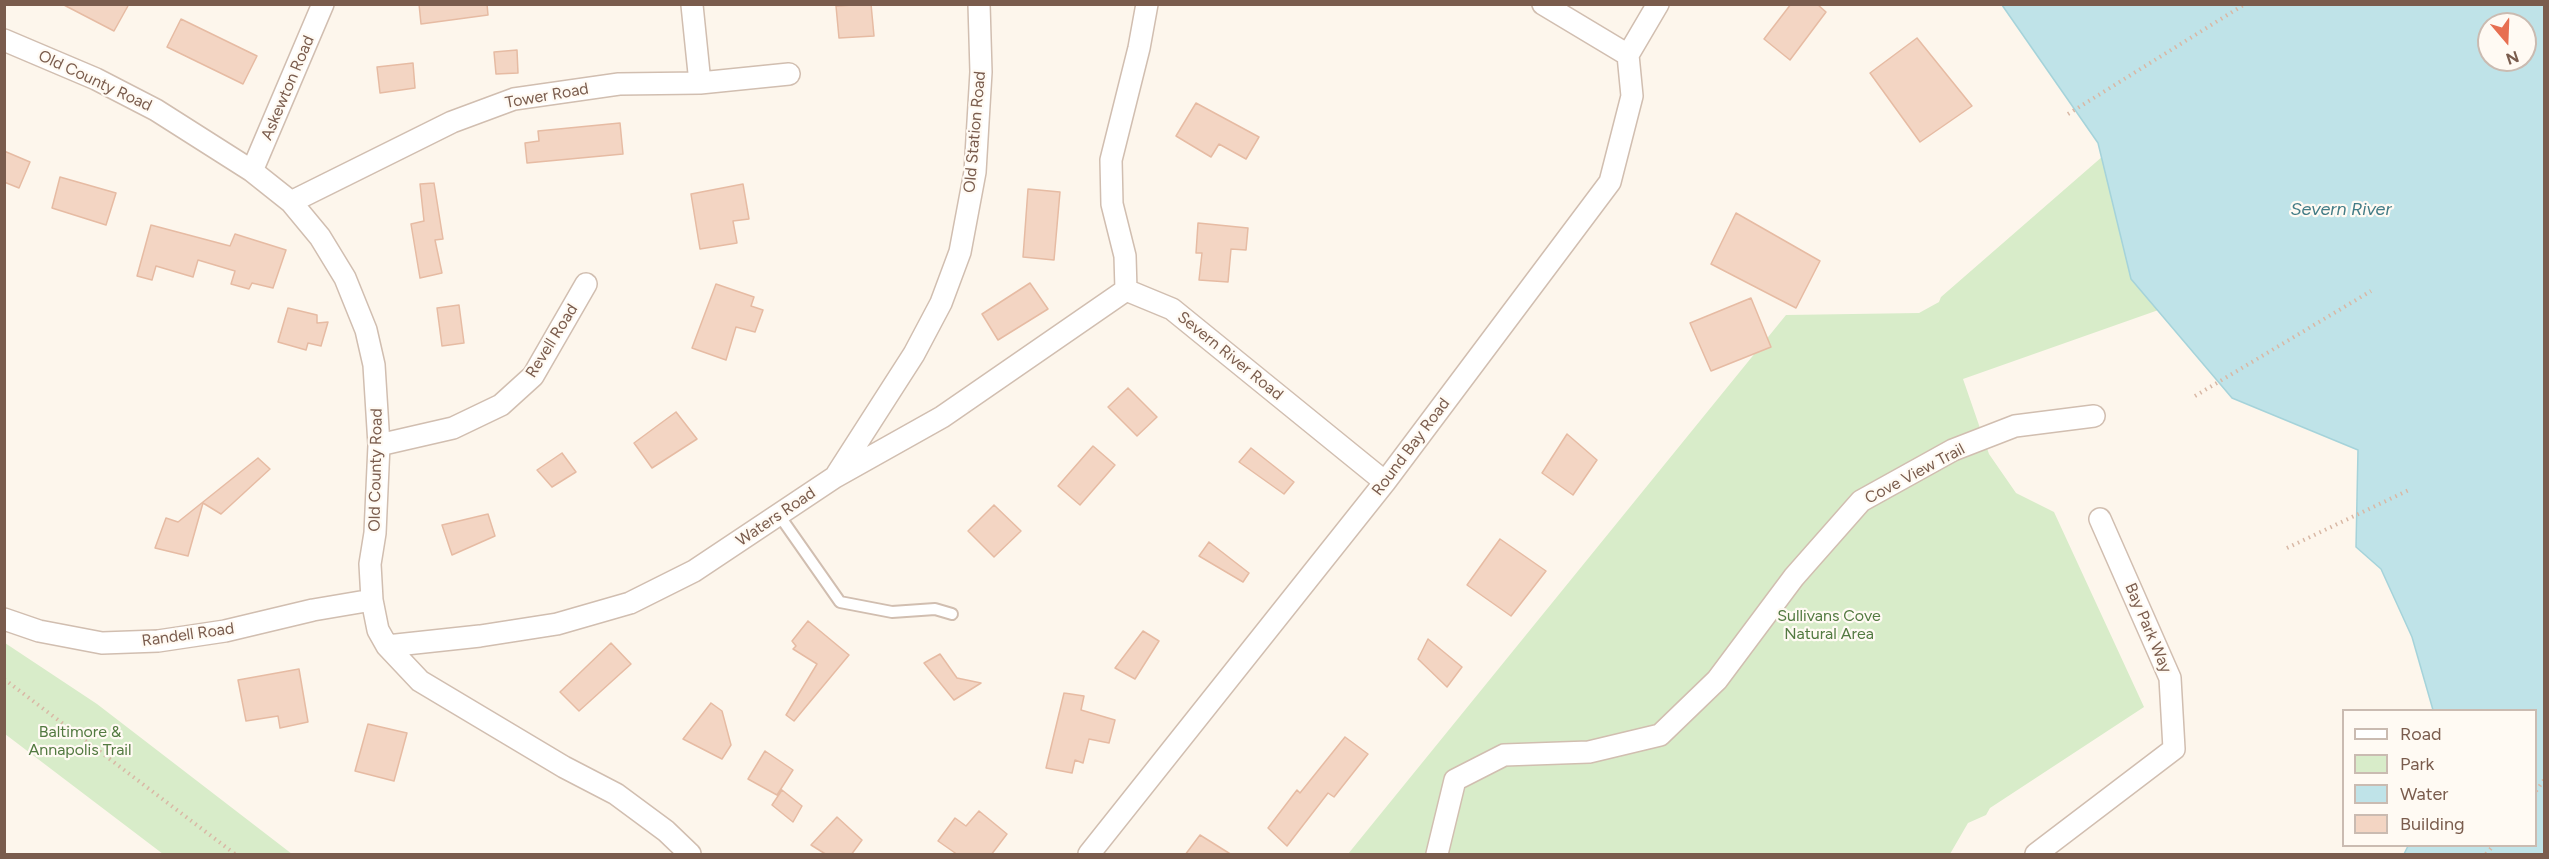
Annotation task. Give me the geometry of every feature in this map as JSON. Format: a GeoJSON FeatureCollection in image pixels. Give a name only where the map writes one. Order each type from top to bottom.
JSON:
{"type":"FeatureCollection","features":[{"type":"Feature","properties":{"kind":"street","name":"Askewton Road"},"geometry":{"type":"LineString","coordinates":[[252,171],[322,4]]}},
{"type":"Feature","properties":{"kind":"street","name":"Old Station Road"},"geometry":{"type":"LineString","coordinates":[[835,477],[914,354],[941,303],[960,252],[975,172],[981,72],[979,4]]}},
{"type":"Feature","properties":{"kind":"street"},"geometry":{"type":"LineString","coordinates":[[1126,290],[1125,256],[1112,204],[1111,160],[1139,48],[1147,4]]}},
{"type":"Feature","properties":{"kind":"street"},"geometry":{"type":"LineString","coordinates":[[1543,4],[1628,55],[1658,4]]}},
{"type":"Feature","properties":{"kind":"street"},"geometry":{"type":"LineString","coordinates":[[692,5],[700,83]]}},
{"type":"Feature","properties":{"kind":"street","name":"Old County Road"},"geometry":{"type":"LineString","coordinates":[[4,40],[96,79],[156,110],[252,171],[291,202],[320,237],[356,299],[374,365],[380,445],[375,533],[370,564],[372,600],[378,630],[387,646],[420,681],[564,767],[616,794],[666,831],[690,855]]}},
{"type":"Feature","properties":{"kind":"street","name":"Round Bay Road"},"geometry":{"type":"LineString","coordinates":[[1089,855],[1385,482],[1610,182],[1632,96],[1628,55]]}},
{"type":"Feature","properties":{"kind":"street","name":"Tower Road"},"geometry":{"type":"LineString","coordinates":[[291,202],[452,122],[514,99],[618,84],[700,83],[789,74]]}},
{"type":"Feature","properties":{"kind":"street","name":"Revell Road"},"geometry":{"type":"LineString","coordinates":[[380,445],[453,428],[501,405],[533,376],[586,284]]}},
{"type":"Feature","properties":{"kind":"street","name":"Waters Road"},"geometry":{"type":"LineString","coordinates":[[387,646],[480,636],[557,624],[630,603],[694,571],[835,477],[942,417],[1126,290]]}},
{"type":"Feature","properties":{"kind":"street","name":"Severn River Road"},"geometry":{"type":"LineString","coordinates":[[1126,290],[1172,309],[1385,482]]}},
{"type":"Feature","properties":{"kind":"street","name":"Cove View Trail"},"geometry":{"type":"LineString","coordinates":[[1437,855],[1455,780],[1504,756],[1589,752],[1660,735],[1717,680],[1794,577],[1861,501],[1953,450],[2015,426],[2094,416]]}},
{"type":"Feature","properties":{"kind":"street","name":"Bay Park Way"},"geometry":{"type":"LineString","coordinates":[[2036,855],[2174,749],[2170,678],[2100,519]]}},
{"type":"Feature","properties":{"kind":"street","name":"Randell Road"},"geometry":{"type":"LineString","coordinates":[[4,619],[39,631],[102,643],[158,641],[225,631],[313,610],[372,600]]}},
{"type":"Feature","properties":{"kind":"lane"},"geometry":{"type":"LineString","coordinates":[[778,515],[840,602],[892,612],[935,609],[952,614]]}},
{"type":"Feature","properties":{"kind":"path"},"geometry":{"type":"LineString","coordinates":[[2068,114],[2245,4]]}},
{"type":"Feature","properties":{"kind":"path"},"geometry":{"type":"LineString","coordinates":[[2194,396],[2371,291]]}},
{"type":"Feature","properties":{"kind":"path"},"geometry":{"type":"LineString","coordinates":[[2287,548],[2411,489]]}},
{"type":"Feature","properties":{"kind":"path"},"geometry":{"type":"LineString","coordinates":[[4,679],[235,855]]}},
{"type":"Feature","properties":{"kind":"green space","name":"Sullivans Cove Natural Area"},"geometry":{"type":"Polygon","coordinates":[[[2103,156],[2167,307],[1963,379],[1989,454],[2016,493],[2054,512],[2144,707],[1990,808],[1986,815],[1968,823],[1950,854],[1348,854],[1786,315],[1919,313],[1939,302],[1941,297],[2103,156]]]}},
{"type":"Feature","properties":{"kind":"green space","name":"Baltimore & Annapolis Trail"},"geometry":{"type":"Polygon","coordinates":[[[5,643],[97,704],[292,854],[163,854],[5,734],[5,643]]]}},
{"type":"Feature","properties":{"kind":"water","name":"Severn River"},"geometry":{"type":"Polygon","coordinates":[[[2002,5],[2544,5],[2544,854],[2404,854],[2408,847],[2537,847],[2537,709],[2433,709],[2412,637],[2381,569],[2356,547],[2358,450],[2232,398],[2131,279],[2098,143],[2002,5]]]}},
{"type":"Feature","properties":{"kind":"building"},"geometry":{"type":"Polygon","coordinates":[[[62,4],[129,4],[114,31],[62,4]]]}},
{"type":"Feature","properties":{"kind":"building"},"geometry":{"type":"Polygon","coordinates":[[[419,4],[487,4],[488,15],[421,24],[419,4]]]}},
{"type":"Feature","properties":{"kind":"building"},"geometry":{"type":"Polygon","coordinates":[[[871,4],[874,36],[839,38],[836,6],[871,4]]]}},
{"type":"Feature","properties":{"kind":"building"},"geometry":{"type":"Polygon","coordinates":[[[1791,4],[1817,4],[1826,12],[1790,60],[1764,39],[1791,4]]]}},
{"type":"Feature","properties":{"kind":"building"},"geometry":{"type":"Polygon","coordinates":[[[181,19],[257,56],[243,84],[167,47],[181,19]]]}},
{"type":"Feature","properties":{"kind":"building"},"geometry":{"type":"Polygon","coordinates":[[[1917,38],[1972,106],[1920,142],[1870,73],[1917,38]]]}},
{"type":"Feature","properties":{"kind":"building"},"geometry":{"type":"Polygon","coordinates":[[[517,50],[518,73],[496,74],[494,52],[517,50]]]}},
{"type":"Feature","properties":{"kind":"building"},"geometry":{"type":"Polygon","coordinates":[[[413,63],[415,88],[380,93],[377,67],[413,63]]]}},
{"type":"Feature","properties":{"kind":"building"},"geometry":{"type":"Polygon","coordinates":[[[1196,103],[1259,137],[1246,159],[1219,144],[1211,157],[1176,136],[1196,103]]]}},
{"type":"Feature","properties":{"kind":"building"},"geometry":{"type":"Polygon","coordinates":[[[620,123],[623,154],[527,163],[525,143],[539,141],[538,131],[620,123]]]}},
{"type":"Feature","properties":{"kind":"building"},"geometry":{"type":"Polygon","coordinates":[[[4,151],[30,162],[19,188],[4,182],[4,151]]]}},
{"type":"Feature","properties":{"kind":"building"},"geometry":{"type":"Polygon","coordinates":[[[60,177],[116,193],[106,225],[52,208],[60,177]]]}},
{"type":"Feature","properties":{"kind":"building"},"geometry":{"type":"Polygon","coordinates":[[[434,183],[443,239],[435,240],[442,273],[420,278],[411,224],[424,221],[420,184],[434,183]]]}},
{"type":"Feature","properties":{"kind":"building"},"geometry":{"type":"Polygon","coordinates":[[[743,184],[749,219],[733,221],[737,243],[700,249],[691,194],[743,184]]]}},
{"type":"Feature","properties":{"kind":"building"},"geometry":{"type":"Polygon","coordinates":[[[1028,189],[1060,192],[1054,260],[1023,257],[1028,189]]]}},
{"type":"Feature","properties":{"kind":"building"},"geometry":{"type":"Polygon","coordinates":[[[1736,213],[1820,261],[1796,308],[1711,264],[1736,213]]]}},
{"type":"Feature","properties":{"kind":"building"},"geometry":{"type":"Polygon","coordinates":[[[1198,223],[1248,228],[1246,250],[1231,249],[1228,282],[1199,280],[1202,253],[1196,253],[1198,223]]]}},
{"type":"Feature","properties":{"kind":"building"},"geometry":{"type":"Polygon","coordinates":[[[151,225],[230,246],[235,234],[286,250],[273,288],[252,283],[249,289],[231,284],[235,271],[198,260],[193,277],[156,266],[152,280],[137,276],[151,225]]]}},
{"type":"Feature","properties":{"kind":"building"},"geometry":{"type":"Polygon","coordinates":[[[1030,283],[1048,309],[998,340],[982,314],[1030,283]]]}},
{"type":"Feature","properties":{"kind":"building"},"geometry":{"type":"Polygon","coordinates":[[[716,284],[754,297],[751,306],[763,310],[755,332],[736,327],[726,360],[692,348],[716,284]]]}},
{"type":"Feature","properties":{"kind":"building"},"geometry":{"type":"Polygon","coordinates":[[[1751,298],[1771,347],[1711,371],[1690,323],[1751,298]]]}},
{"type":"Feature","properties":{"kind":"building"},"geometry":{"type":"Polygon","coordinates":[[[459,305],[464,343],[442,346],[437,308],[459,305]]]}},
{"type":"Feature","properties":{"kind":"building"},"geometry":{"type":"Polygon","coordinates":[[[288,308],[317,315],[317,323],[328,322],[321,346],[308,343],[306,350],[278,342],[288,308]]]}},
{"type":"Feature","properties":{"kind":"building"},"geometry":{"type":"Polygon","coordinates":[[[1128,388],[1157,417],[1137,436],[1108,407],[1128,388]]]}},
{"type":"Feature","properties":{"kind":"building"},"geometry":{"type":"Polygon","coordinates":[[[676,412],[697,439],[652,468],[634,443],[676,412]]]}},
{"type":"Feature","properties":{"kind":"building"},"geometry":{"type":"Polygon","coordinates":[[[1567,434],[1597,460],[1573,495],[1542,473],[1567,434]]]}},
{"type":"Feature","properties":{"kind":"building"},"geometry":{"type":"Polygon","coordinates":[[[1093,446],[1115,465],[1080,505],[1058,486],[1093,446]]]}},
{"type":"Feature","properties":{"kind":"building"},"geometry":{"type":"Polygon","coordinates":[[[1251,448],[1294,482],[1284,494],[1239,462],[1251,448]]]}},
{"type":"Feature","properties":{"kind":"building"},"geometry":{"type":"Polygon","coordinates":[[[562,453],[576,472],[552,487],[537,470],[562,453]]]}},
{"type":"Feature","properties":{"kind":"building"},"geometry":{"type":"Polygon","coordinates":[[[258,458],[270,469],[221,514],[203,503],[188,556],[155,548],[166,518],[178,522],[258,458]]]}},
{"type":"Feature","properties":{"kind":"building"},"geometry":{"type":"Polygon","coordinates":[[[994,505],[1021,531],[994,557],[968,531],[994,505]]]}},
{"type":"Feature","properties":{"kind":"building"},"geometry":{"type":"Polygon","coordinates":[[[488,514],[495,536],[452,555],[442,525],[488,514]]]}},
{"type":"Feature","properties":{"kind":"building"},"geometry":{"type":"Polygon","coordinates":[[[1500,539],[1546,571],[1511,616],[1467,585],[1500,539]]]}},
{"type":"Feature","properties":{"kind":"building"},"geometry":{"type":"Polygon","coordinates":[[[1209,542],[1249,573],[1243,582],[1199,556],[1209,542]]]}},
{"type":"Feature","properties":{"kind":"building"},"geometry":{"type":"Polygon","coordinates":[[[808,621],[849,655],[794,721],[786,715],[817,664],[793,649],[796,646],[792,641],[808,621]]]}},
{"type":"Feature","properties":{"kind":"building"},"geometry":{"type":"Polygon","coordinates":[[[1143,631],[1159,641],[1135,679],[1115,668],[1143,631]]]}},
{"type":"Feature","properties":{"kind":"building"},"geometry":{"type":"Polygon","coordinates":[[[1428,639],[1462,667],[1447,687],[1418,659],[1428,639]]]}},
{"type":"Feature","properties":{"kind":"building"},"geometry":{"type":"Polygon","coordinates":[[[611,643],[631,664],[579,711],[560,692],[611,643]]]}},
{"type":"Feature","properties":{"kind":"building"},"geometry":{"type":"Polygon","coordinates":[[[940,654],[957,678],[981,683],[954,700],[924,663],[940,654]]]}},
{"type":"Feature","properties":{"kind":"building"},"geometry":{"type":"Polygon","coordinates":[[[299,669],[308,722],[280,728],[278,716],[246,721],[238,680],[299,669]]]}},
{"type":"Feature","properties":{"kind":"building"},"geometry":{"type":"Polygon","coordinates":[[[1064,693],[1084,696],[1081,710],[1115,720],[1109,743],[1089,739],[1083,763],[1075,760],[1072,773],[1046,768],[1064,693]]]}},
{"type":"Feature","properties":{"kind":"building"},"geometry":{"type":"Polygon","coordinates":[[[711,703],[722,711],[731,745],[722,759],[683,739],[711,703]]]}},
{"type":"Feature","properties":{"kind":"building"},"geometry":{"type":"Polygon","coordinates":[[[368,724],[407,733],[394,781],[355,771],[368,724]]]}},
{"type":"Feature","properties":{"kind":"building"},"geometry":{"type":"Polygon","coordinates":[[[1345,737],[1368,754],[1334,797],[1328,793],[1287,846],[1268,828],[1297,790],[1300,793],[1345,737]]]}},
{"type":"Feature","properties":{"kind":"building"},"geometry":{"type":"Polygon","coordinates":[[[765,751],[793,770],[777,795],[748,779],[765,751]]]}},
{"type":"Feature","properties":{"kind":"building"},"geometry":{"type":"Polygon","coordinates":[[[782,790],[802,806],[793,822],[772,805],[782,790]]]}},
{"type":"Feature","properties":{"kind":"building"},"geometry":{"type":"Polygon","coordinates":[[[979,811],[1007,834],[991,855],[958,855],[938,841],[955,818],[966,826],[979,811]]]}},
{"type":"Feature","properties":{"kind":"building"},"geometry":{"type":"Polygon","coordinates":[[[837,817],[862,840],[851,855],[827,855],[811,845],[837,817]]]}},
{"type":"Feature","properties":{"kind":"building"},"geometry":{"type":"Polygon","coordinates":[[[1200,835],[1232,855],[1185,855],[1200,835]]]}}]}
